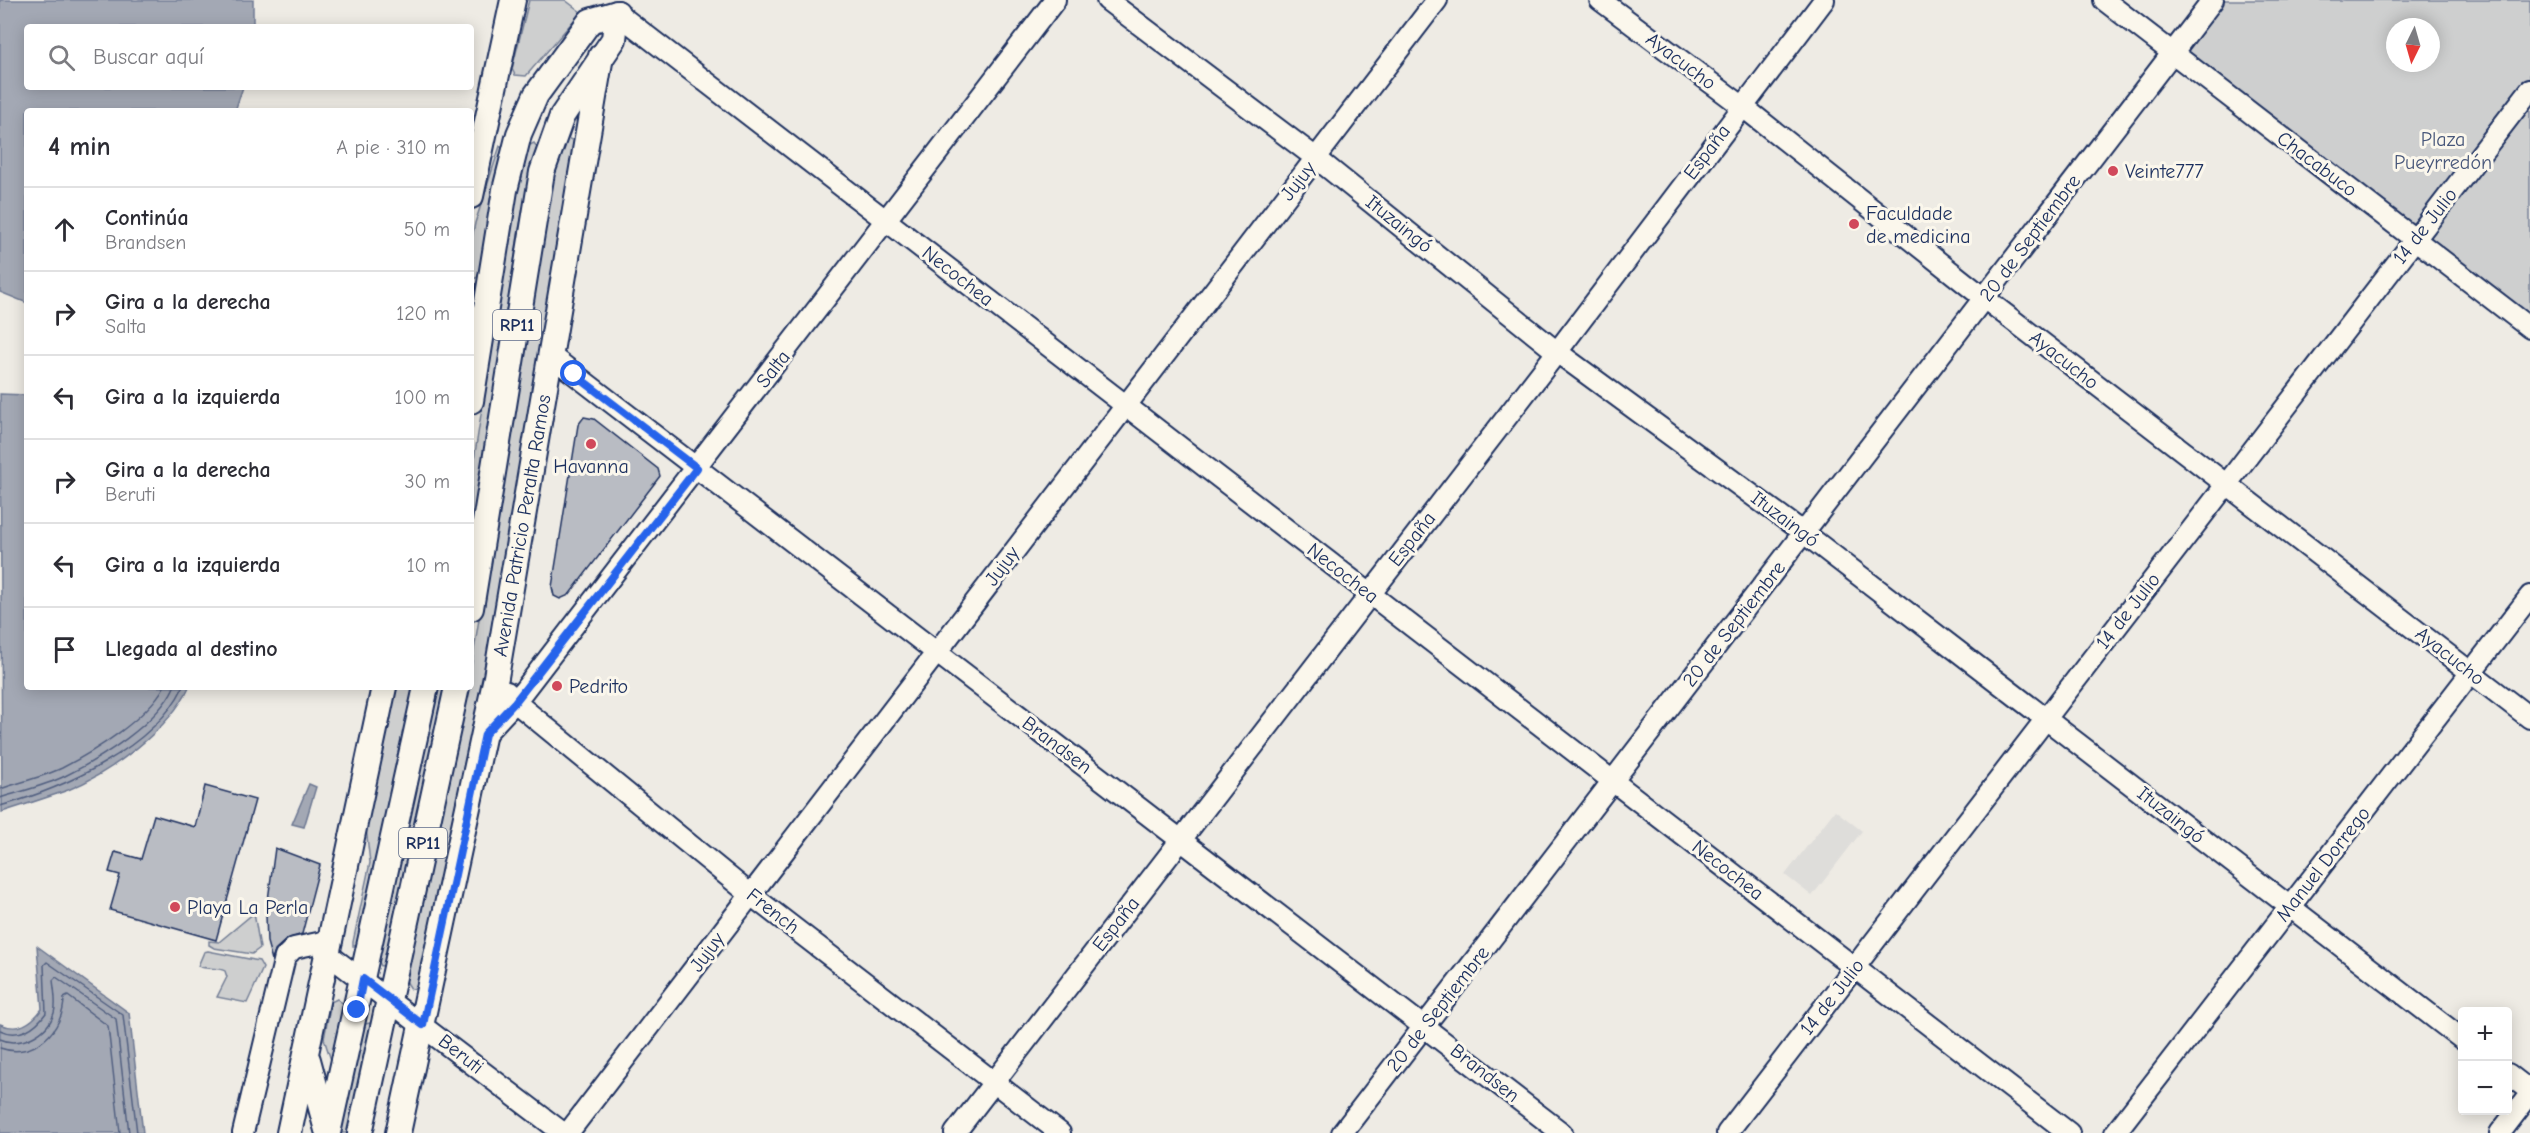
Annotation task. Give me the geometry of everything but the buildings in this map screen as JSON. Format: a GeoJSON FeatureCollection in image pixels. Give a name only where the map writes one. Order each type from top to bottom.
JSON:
{"type":"FeatureCollection","features":[{"type":"Feature","properties":{"kind":"main road"},"geometry":{"type":"LineString","coordinates":[[474,184],[513,0]]}},
{"type":"Feature","properties":{"kind":"main road","name":"Avenida Patricio Peralta Ramos"},"geometry":{"type":"LineString","coordinates":[[474,590],[542,172],[558,124],[614,39],[622,7]]}},
{"type":"Feature","properties":{"kind":"main road","name":"RP11"},"geometry":{"type":"LineString","coordinates":[[474,380],[513,153],[526,115],[553,71],[590,21],[622,7]]}},
{"type":"Feature","properties":{"kind":"main road","name":"Avenida Patricio Peralta Ramos"},"geometry":{"type":"LineString","coordinates":[[398,1133],[496,677],[601,56]]}},
{"type":"Feature","properties":{"kind":"main road"},"geometry":{"type":"LineString","coordinates":[[487,131],[508,109],[553,71]]}},
{"type":"Feature","properties":{"kind":"main road"},"geometry":{"type":"LineString","coordinates":[[289,1133],[331,947],[383,690]]}},
{"type":"Feature","properties":{"kind":"main road","name":"RP11"},"geometry":{"type":"LineString","coordinates":[[328,1133],[425,690]]}},
{"type":"Feature","properties":{"kind":"main road","name":"RP11"},"geometry":{"type":"LineString","coordinates":[[360,1133],[456,690]]}},
{"type":"Feature","properties":{"kind":"main road"},"geometry":{"type":"LineString","coordinates":[[307,1058],[328,1133]]}},
{"type":"Feature","properties":{"kind":"street","name":"Salta"},"geometry":{"type":"LineString","coordinates":[[485,734],[515,702],[697,468],[1055,0]]}},
{"type":"Feature","properties":{"kind":"street","name":"Ituzaingó"},"geometry":{"type":"LineString","coordinates":[[1107,0],[1316,158],[1557,352],[1804,533],[2458,1036]]}},
{"type":"Feature","properties":{"kind":"street","name":"Jujuy"},"geometry":{"type":"LineString","coordinates":[[568,1133],[1437,0]]}},
{"type":"Feature","properties":{"kind":"street","name":"Ayacucho"},"geometry":{"type":"LineString","coordinates":[[1600,0],[1742,106],[1984,298],[2530,718]]}},
{"type":"Feature","properties":{"kind":"street","name":"España"},"geometry":{"type":"LineString","coordinates":[[955,1133],[1557,352],[1824,0]]}},
{"type":"Feature","properties":{"kind":"street","name":"Chacabuco"},"geometry":{"type":"LineString","coordinates":[[2104,0],[2530,328]]}},
{"type":"Feature","properties":{"kind":"street","name":"20 de Septiembre"},"geometry":{"type":"LineString","coordinates":[[1342,1133],[2213,0]]}},
{"type":"Feature","properties":{"kind":"street","name":"Necochea"},"geometry":{"type":"LineString","coordinates":[[622,7],[886,221],[2069,1133]]}},
{"type":"Feature","properties":{"kind":"street","name":"14 de Julio"},"geometry":{"type":"LineString","coordinates":[[1727,1133],[2530,90]]}},
{"type":"Feature","properties":{"kind":"street","name":"Brandsen"},"geometry":{"type":"LineString","coordinates":[[551,356],[1562,1133]]}},
{"type":"Feature","properties":{"kind":"street","name":"Manuel Dorrego"},"geometry":{"type":"LineString","coordinates":[[2115,1133],[2530,596]]}},
{"type":"Feature","properties":{"kind":"street","name":"French"},"geometry":{"type":"LineString","coordinates":[[496,677],[515,702],[751,895],[1060,1133]]}},
{"type":"Feature","properties":{"kind":"street","name":"Beruti"},"geometry":{"type":"LineString","coordinates":[[331,947],[363,979],[563,1133]]}},
{"type":"Feature","properties":{"kind":"street"},"geometry":{"type":"LineString","coordinates":[[243,1133],[285,957],[294,948],[331,947]]}},
{"type":"Feature","properties":{"kind":"street"},"geometry":{"type":"LineString","coordinates":[[2500,1133],[2530,1093],[2512,1077]]}},
{"type":"Feature","properties":{"kind":"shaded area"},"geometry":{"type":"Polygon","coordinates":[[[1835,810],[1862,831],[1812,896],[1785,875],[1835,810]]]}},
{"type":"Feature","properties":{"kind":"green space"},"geometry":{"type":"Polygon","coordinates":[[[529,0],[565,0],[581,12],[526,76],[515,75],[512,69],[529,0]]]}},
{"type":"Feature","properties":{"kind":"green space","name":"Plaza Pueyrredón"},"geometry":{"type":"Polygon","coordinates":[[[2213,0],[2530,0],[2530,328],[2172,53],[2213,0]]]}},
{"type":"Feature","properties":{"kind":"green space"},"geometry":{"type":"Polygon","coordinates":[[[565,137],[574,141],[576,145],[487,682],[417,988],[411,989],[406,981],[467,690],[474,690],[474,650],[552,174],[565,137]]]}},
{"type":"Feature","properties":{"kind":"green space"},"geometry":{"type":"Polygon","coordinates":[[[534,143],[537,147],[519,229],[474,524],[474,460],[510,227],[528,146],[534,143]]]}},
{"type":"Feature","properties":{"kind":"green space"},"geometry":{"type":"Polygon","coordinates":[[[500,146],[503,149],[478,277],[474,279],[475,223],[500,146]]]}},
{"type":"Feature","properties":{"kind":"green space"},"geometry":{"type":"Polygon","coordinates":[[[396,690],[413,690],[357,946],[353,946],[370,863],[366,827],[396,690]]]}},
{"type":"Feature","properties":{"kind":"green space"},"geometry":{"type":"Polygon","coordinates":[[[435,690],[445,690],[386,965],[381,966],[378,960],[435,690]]]}},
{"type":"Feature","properties":{"kind":"green space"},"geometry":{"type":"Polygon","coordinates":[[[254,913],[260,948],[252,954],[214,948],[209,945],[209,941],[219,942],[254,913]]]}},
{"type":"Feature","properties":{"kind":"green space"},"geometry":{"type":"Polygon","coordinates":[[[204,952],[259,961],[263,968],[247,1003],[217,997],[227,977],[223,970],[198,966],[204,952]]]}},
{"type":"Feature","properties":{"kind":"green space"},"geometry":{"type":"Polygon","coordinates":[[[337,999],[345,1005],[331,1060],[324,1039],[331,1002],[337,999]]]}},
{"type":"Feature","properties":{"kind":"green space"},"geometry":{"type":"Polygon","coordinates":[[[365,1024],[372,1024],[349,1133],[340,1133],[365,1024]]]}},
{"type":"Feature","properties":{"kind":"water"},"geometry":{"type":"Polygon","coordinates":[[[0,0],[253,0],[253,24],[24,24],[24,90],[242,90],[236,108],[24,108],[24,302],[0,292],[0,0]]]}},
{"type":"Feature","properties":{"kind":"water"},"geometry":{"type":"Polygon","coordinates":[[[0,394],[24,395],[24,690],[187,690],[180,703],[153,734],[102,773],[68,790],[2,812],[0,394]]]}},
{"type":"Feature","properties":{"kind":"water"},"geometry":{"type":"Polygon","coordinates":[[[309,784],[316,787],[304,827],[292,824],[309,784]]]}},
{"type":"Feature","properties":{"kind":"water"},"geometry":{"type":"Polygon","coordinates":[[[37,946],[129,1013],[143,1133],[0,1133],[0,1024],[13,1027],[24,1025],[42,1009],[37,946]]]}},
{"type":"Feature","properties":{"kind":"place","name":"Veinte777"},"geometry":{"type":"Point","coordinates":[2113,171]}},
{"type":"Feature","properties":{"kind":"place","name":"Faculdade de medicina"},"geometry":{"type":"Point","coordinates":[1854,224]}},
{"type":"Feature","properties":{"kind":"place","name":"Havanna"},"geometry":{"type":"Point","coordinates":[591,444]}},
{"type":"Feature","properties":{"kind":"place","name":"Pedrito"},"geometry":{"type":"Point","coordinates":[557,686]}},
{"type":"Feature","properties":{"kind":"place","name":"Playa La Perla"},"geometry":{"type":"Point","coordinates":[175,907]}},
{"type":"Feature","properties":{"kind":"route"},"geometry":{"type":"LineString","coordinates":[[357,1010],[363,979],[423,1025],[485,734],[515,702],[697,468],[574,374]]}}]}
